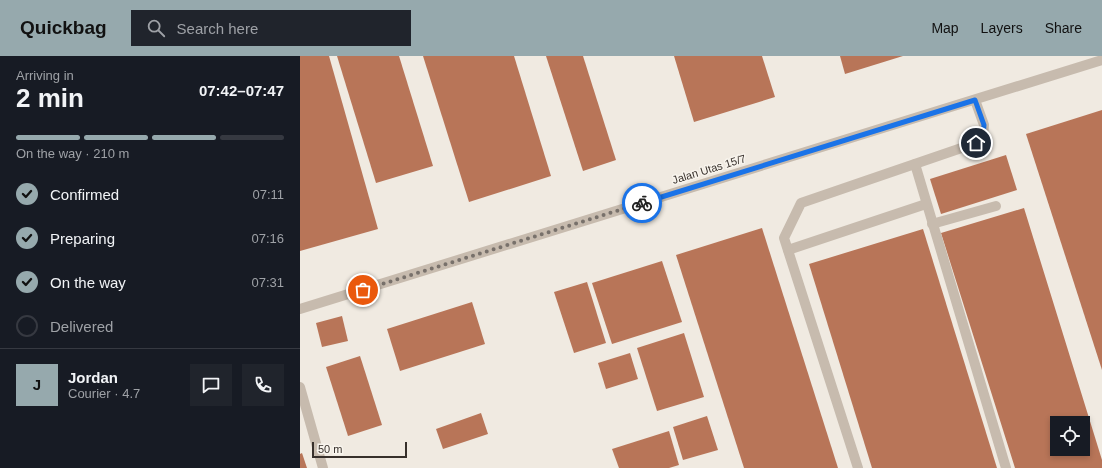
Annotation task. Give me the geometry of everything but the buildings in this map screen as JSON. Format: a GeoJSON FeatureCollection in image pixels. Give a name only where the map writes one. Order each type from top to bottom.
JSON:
{"type":"FeatureCollection","features":[{"type":"Feature","properties":{"kind":"street","name":"Jalan Utas 15/7"},"geometry":{"type":"LineString","coordinates":[[300,310],[1102,60]]}},
{"type":"Feature","properties":{"kind":"street"},"geometry":{"type":"LineString","coordinates":[[858,468],[784,238],[801,203],[976,143],[983,136],[984,125],[975,100]]}},
{"type":"Feature","properties":{"kind":"street"},"geometry":{"type":"LineString","coordinates":[[915,164],[1006,468]]}},
{"type":"Feature","properties":{"kind":"street"},"geometry":{"type":"LineString","coordinates":[[788,250],[926,204]]}},
{"type":"Feature","properties":{"kind":"street"},"geometry":{"type":"LineString","coordinates":[[932,224],[996,206]]}},
{"type":"Feature","properties":{"kind":"street"},"geometry":{"type":"LineString","coordinates":[[300,387],[323,468]]}},
{"type":"Feature","properties":{"kind":"way so far"},"geometry":{"type":"LineString","coordinates":[[363,290],[642,203]]}},
{"type":"Feature","properties":{"kind":"route"},"geometry":{"type":"LineString","coordinates":[[642,203],[975,100],[984,125],[983,136],[976,143]]}}]}
